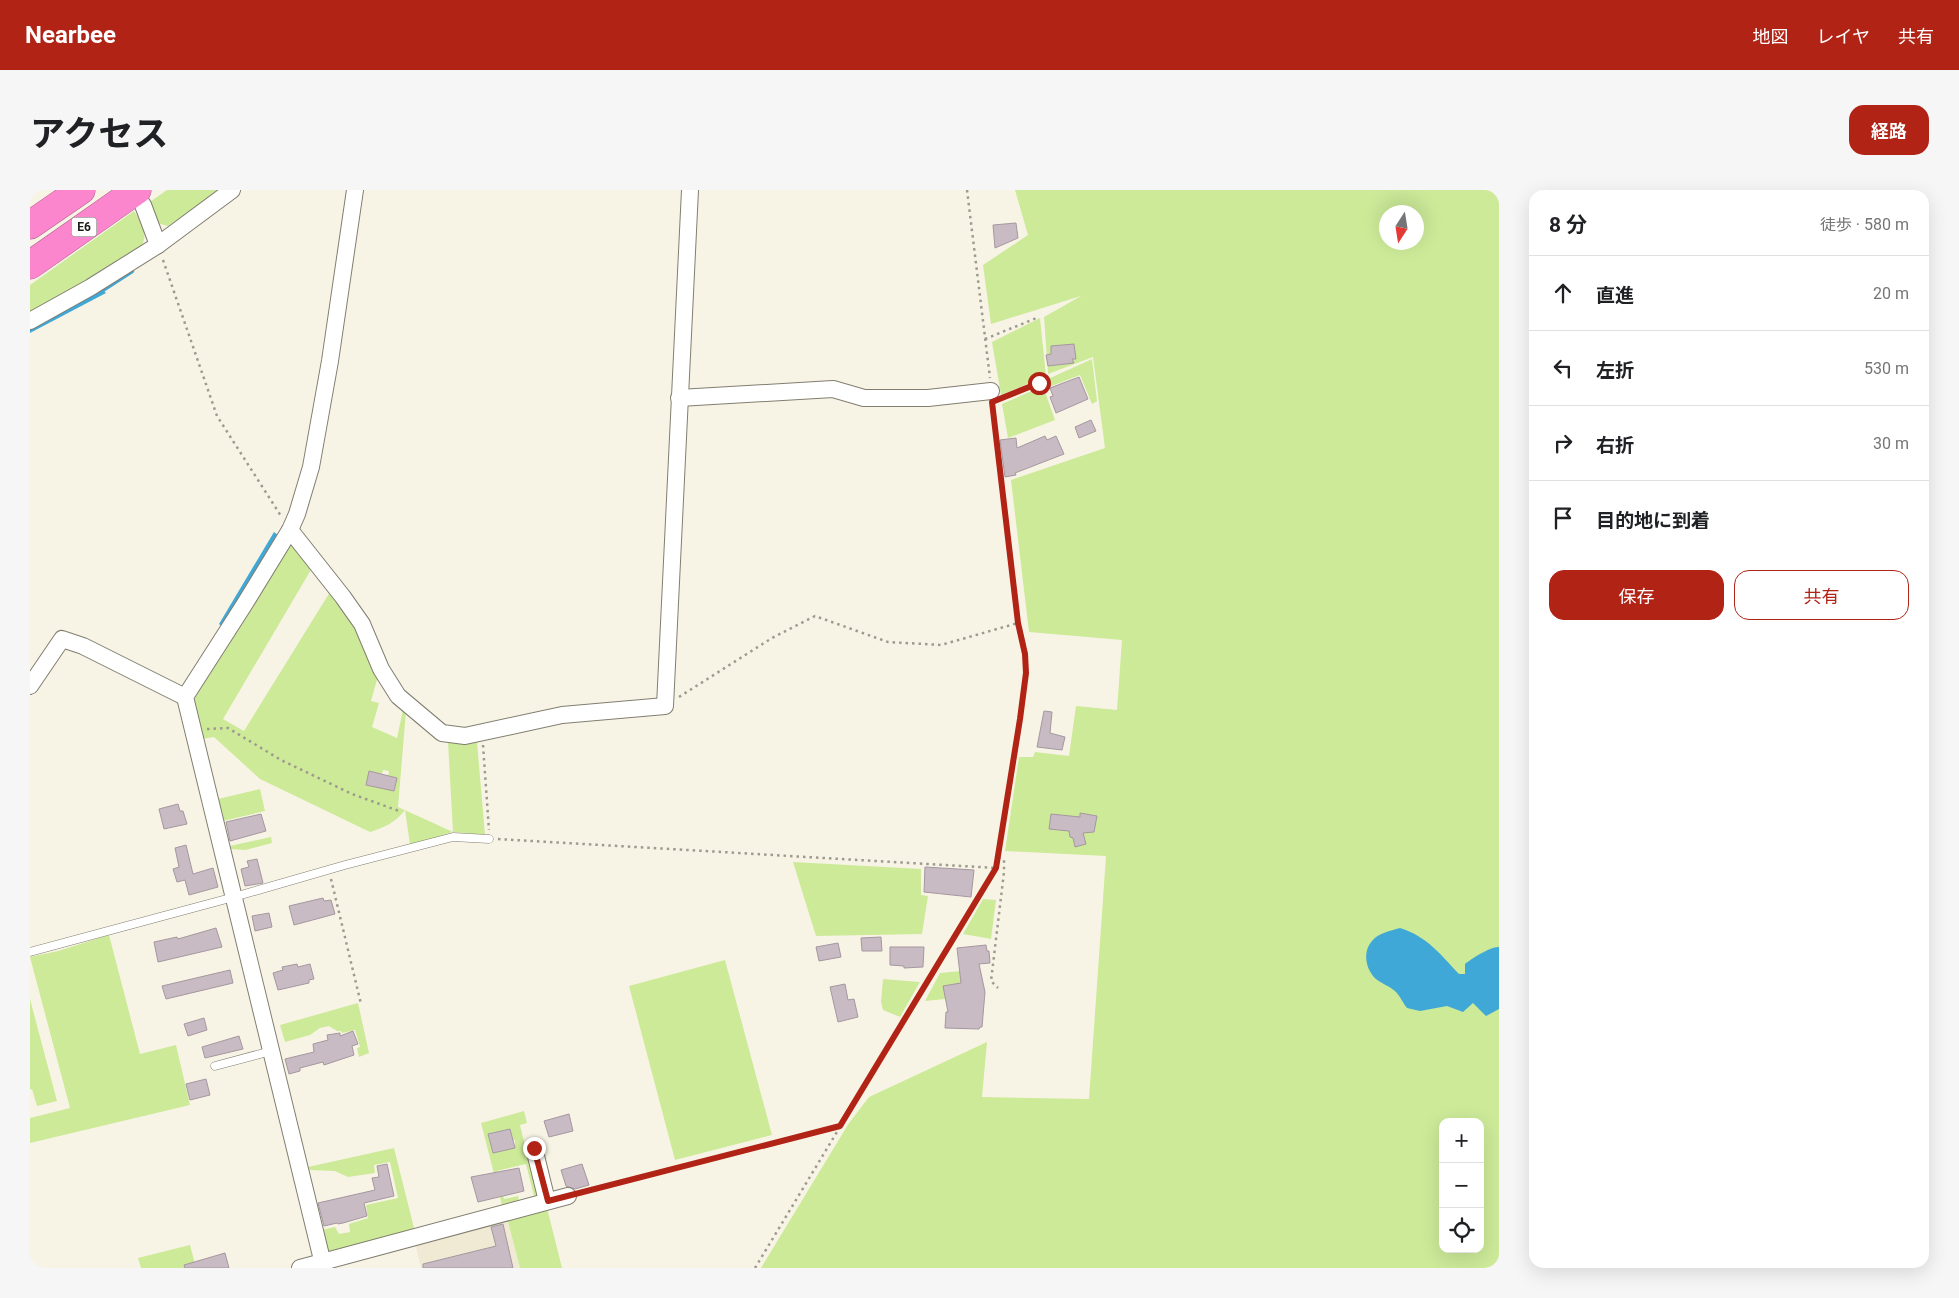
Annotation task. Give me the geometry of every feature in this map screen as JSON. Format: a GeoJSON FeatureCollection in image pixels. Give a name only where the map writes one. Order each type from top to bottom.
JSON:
{"type":"FeatureCollection","features":[{"type":"Feature","properties":{"kind":"highway","name":"E6"},"geometry":{"type":"LineString","coordinates":[[30,225],[81,190]]}},
{"type":"Feature","properties":{"kind":"highway","name":"E6"},"geometry":{"type":"LineString","coordinates":[[30,265],[140,198]]}},
{"type":"Feature","properties":{"kind":"street"},"geometry":{"type":"LineString","coordinates":[[30,321],[91,288],[158,245],[232,190]]}},
{"type":"Feature","properties":{"kind":"street"},"geometry":{"type":"LineString","coordinates":[[323,1265],[185,697],[290,530],[297,514],[311,467],[330,361],[355,190]]}},
{"type":"Feature","properties":{"kind":"street"},"geometry":{"type":"LineString","coordinates":[[290,530],[362,624],[381,669],[398,696],[442,733],[465,736],[562,716],[665,706],[690,190]]}},
{"type":"Feature","properties":{"kind":"street"},"geometry":{"type":"LineString","coordinates":[[140,198],[158,245]]}},
{"type":"Feature","properties":{"kind":"street"},"geometry":{"type":"LineString","coordinates":[[679,398],[833,389],[864,398],[992,397]]}},
{"type":"Feature","properties":{"kind":"street"},"geometry":{"type":"LineString","coordinates":[[30,686],[62,639],[83,646],[185,697]]}},
{"type":"Feature","properties":{"kind":"street"},"geometry":{"type":"LineString","coordinates":[[534,1148],[548,1201]]}},
{"type":"Feature","properties":{"kind":"street"},"geometry":{"type":"LineString","coordinates":[[300,1268],[323,1265],[568,1196]]}},
{"type":"Feature","properties":{"kind":"lane"},"geometry":{"type":"LineString","coordinates":[[30,952],[453,837],[489,839]]}},
{"type":"Feature","properties":{"kind":"lane"},"geometry":{"type":"LineString","coordinates":[[215,1066],[271,1051]]}},
{"type":"Feature","properties":{"kind":"path"},"geometry":{"type":"LineString","coordinates":[[755,1268],[996,868],[998,858],[1026,673],[1025,654],[1018,623],[967,190]]}},
{"type":"Feature","properties":{"kind":"path"},"geometry":{"type":"LineString","coordinates":[[158,245],[217,416],[290,530]]}},
{"type":"Feature","properties":{"kind":"path"},"geometry":{"type":"LineString","coordinates":[[985,338],[1039,317]]}},
{"type":"Feature","properties":{"kind":"path"},"geometry":{"type":"LineString","coordinates":[[992,397],[1039,383]]}},
{"type":"Feature","properties":{"kind":"path"},"geometry":{"type":"LineString","coordinates":[[665,706],[772,638],[815,616],[888,642],[941,645],[1018,623]]}},
{"type":"Feature","properties":{"kind":"path"},"geometry":{"type":"LineString","coordinates":[[193,732],[214,727],[228,728],[281,760],[352,794],[398,811]]}},
{"type":"Feature","properties":{"kind":"path"},"geometry":{"type":"LineString","coordinates":[[482,732],[489,839],[996,868]]}},
{"type":"Feature","properties":{"kind":"path"},"geometry":{"type":"LineString","coordinates":[[998,858],[1004,860],[1004,872],[991,981],[998,988]]}},
{"type":"Feature","properties":{"kind":"path"},"geometry":{"type":"LineString","coordinates":[[329,870],[361,1004]]}},
{"type":"Feature","properties":{"kind":"path"},"geometry":{"type":"LineString","coordinates":[[568,1196],[840,1126]]}},
{"type":"Feature","properties":{"kind":"shaded area"},"geometry":{"type":"Polygon","coordinates":[[[507,1218],[520,1268],[421,1268],[415,1243],[507,1218]]]}},
{"type":"Feature","properties":{"kind":"green space"},"geometry":{"type":"Polygon","coordinates":[[[167,190],[221,190],[168,226],[153,222],[147,204],[167,190]]]}},
{"type":"Feature","properties":{"kind":"green space"},"geometry":{"type":"Polygon","coordinates":[[[1015,190],[1499,190],[1499,1268],[761,1268],[849,1123],[869,1097],[987,1042],[982,1097],[1089,1099],[1106,856],[1005,851],[1019,757],[1033,757],[1035,752],[1069,756],[1076,706],[1117,710],[1122,640],[1029,632],[1011,480],[1105,448],[1093,357],[1048,374],[1044,317],[1081,296],[991,324],[983,265],[1028,235],[1015,190]]]}},
{"type":"Feature","properties":{"kind":"green space"},"geometry":{"type":"Polygon","coordinates":[[[134,211],[142,224],[144,232],[142,246],[30,315],[30,285],[134,211]]]}},
{"type":"Feature","properties":{"kind":"green space"},"geometry":{"type":"Polygon","coordinates":[[[1040,318],[1046,376],[1001,395],[992,342],[1040,318]]]}},
{"type":"Feature","properties":{"kind":"green space"},"geometry":{"type":"Polygon","coordinates":[[[1092,359],[1097,401],[1092,404],[1080,375],[1049,387],[1048,379],[1092,359]]]}},
{"type":"Feature","properties":{"kind":"green space"},"geometry":{"type":"Polygon","coordinates":[[[1043,386],[1055,420],[1008,438],[1002,404],[1043,386]]]}},
{"type":"Feature","properties":{"kind":"green space"},"geometry":{"type":"Polygon","coordinates":[[[290,543],[293,544],[312,568],[223,719],[244,731],[330,592],[355,625],[378,676],[371,701],[379,703],[372,727],[397,738],[403,710],[406,711],[398,807],[405,810],[389,824],[370,832],[260,779],[214,737],[202,739],[193,701],[290,543]],[[383,770],[382,774],[369,771],[367,785],[394,791],[397,778],[388,776],[389,771],[383,770]]]}},
{"type":"Feature","properties":{"kind":"green space"},"geometry":{"type":"Polygon","coordinates":[[[448,742],[477,742],[485,835],[453,832],[448,742]]]}},
{"type":"Feature","properties":{"kind":"green space"},"geometry":{"type":"Polygon","coordinates":[[[260,789],[265,811],[223,821],[218,799],[260,789]]]}},
{"type":"Feature","properties":{"kind":"green space"},"geometry":{"type":"Polygon","coordinates":[[[405,810],[453,832],[410,845],[405,810]]]}},
{"type":"Feature","properties":{"kind":"green space"},"geometry":{"type":"Polygon","coordinates":[[[271,837],[272,843],[245,850],[230,849],[230,846],[271,837]]]}},
{"type":"Feature","properties":{"kind":"green space"},"geometry":{"type":"Polygon","coordinates":[[[793,862],[921,869],[921,895],[928,896],[922,934],[816,936],[793,862]]]}},
{"type":"Feature","properties":{"kind":"green space"},"geometry":{"type":"Polygon","coordinates":[[[983,899],[996,900],[991,939],[963,934],[983,899]]]}},
{"type":"Feature","properties":{"kind":"green space"},"geometry":{"type":"Polygon","coordinates":[[[109,935],[140,1054],[176,1045],[190,1105],[30,1143],[30,1118],[70,1108],[30,957],[58,951],[109,935]]]}},
{"type":"Feature","properties":{"kind":"green space"},"geometry":{"type":"Polygon","coordinates":[[[725,960],[772,1135],[675,1160],[629,986],[725,960]]]}},
{"type":"Feature","properties":{"kind":"green space"},"geometry":{"type":"Polygon","coordinates":[[[961,971],[965,997],[925,1001],[940,973],[961,971]]]}},
{"type":"Feature","properties":{"kind":"green space"},"geometry":{"type":"Polygon","coordinates":[[[883,979],[920,982],[900,1017],[883,1010],[881,1002],[883,979]]]}},
{"type":"Feature","properties":{"kind":"green space"},"geometry":{"type":"Polygon","coordinates":[[[30,999],[57,1101],[37,1106],[32,1089],[30,1090],[30,999]]]}},
{"type":"Feature","properties":{"kind":"green space"},"geometry":{"type":"Polygon","coordinates":[[[358,1003],[369,1053],[359,1057],[357,1048],[360,1047],[355,1030],[342,1033],[329,1026],[320,1028],[310,1035],[285,1042],[280,1025],[358,1003]]]}},
{"type":"Feature","properties":{"kind":"green space"},"geometry":{"type":"Polygon","coordinates":[[[524,1111],[527,1123],[520,1125],[538,1199],[535,1200],[526,1164],[497,1171],[504,1199],[518,1196],[520,1205],[503,1209],[481,1123],[524,1111]],[[510,1129],[488,1134],[493,1153],[515,1147],[515,1140],[513,1140],[510,1129]]]}},
{"type":"Feature","properties":{"kind":"green space"},"geometry":{"type":"Polygon","coordinates":[[[394,1148],[415,1232],[331,1254],[327,1250],[322,1230],[335,1227],[339,1234],[350,1232],[349,1224],[368,1218],[366,1205],[398,1198],[390,1162],[374,1165],[375,1173],[348,1177],[335,1171],[310,1170],[308,1167],[394,1148]]]}},
{"type":"Feature","properties":{"kind":"green space"},"geometry":{"type":"Polygon","coordinates":[[[547,1208],[562,1268],[520,1268],[507,1218],[547,1208]]]}},
{"type":"Feature","properties":{"kind":"green space"},"geometry":{"type":"Polygon","coordinates":[[[190,1245],[196,1268],[141,1268],[138,1258],[190,1245]]]}},
{"type":"Feature","properties":{"kind":"water"},"geometry":{"type":"Polygon","coordinates":[[[100,287],[106,293],[30,333],[30,325],[100,287]]]}},
{"type":"Feature","properties":{"kind":"water"},"geometry":{"type":"Polygon","coordinates":[[[274,532],[282,538],[226,630],[219,624],[274,532]]]}},
{"type":"Feature","properties":{"kind":"water"},"geometry":{"type":"Polygon","coordinates":[[[1400,928],[1426,941],[1459,974],[1465,974],[1465,964],[1472,959],[1495,947],[1499,947],[1499,1009],[1486,1016],[1473,1003],[1463,1012],[1447,1006],[1420,1011],[1407,1008],[1396,992],[1378,981],[1370,971],[1366,961],[1367,950],[1375,938],[1400,928]]]}},
{"type":"Feature","properties":{"kind":"building"},"geometry":{"type":"Polygon","coordinates":[[[1016,223],[1018,238],[995,248],[993,225],[1016,223]]]}},
{"type":"Feature","properties":{"kind":"building"},"geometry":{"type":"Polygon","coordinates":[[[1074,344],[1076,359],[1072,359],[1074,363],[1048,366],[1046,355],[1051,354],[1051,346],[1074,344]]]}},
{"type":"Feature","properties":{"kind":"building"},"geometry":{"type":"Polygon","coordinates":[[[1079,377],[1088,399],[1056,413],[1050,397],[1053,396],[1050,388],[1079,377]]]}},
{"type":"Feature","properties":{"kind":"building"},"geometry":{"type":"Polygon","coordinates":[[[1091,420],[1096,431],[1079,438],[1075,427],[1091,420]]]}},
{"type":"Feature","properties":{"kind":"building"},"geometry":{"type":"Polygon","coordinates":[[[1045,436],[1047,440],[1056,436],[1064,454],[1015,473],[1016,475],[1005,477],[1000,440],[1016,438],[1017,448],[1045,436]]]}},
{"type":"Feature","properties":{"kind":"building"},"geometry":{"type":"Polygon","coordinates":[[[1044,711],[1052,712],[1050,733],[1065,737],[1062,750],[1037,747],[1044,711]]]}},
{"type":"Feature","properties":{"kind":"building"},"geometry":{"type":"Polygon","coordinates":[[[369,771],[397,778],[394,791],[366,785],[369,771]]]}},
{"type":"Feature","properties":{"kind":"building"},"geometry":{"type":"Polygon","coordinates":[[[178,804],[180,811],[183,811],[187,824],[164,829],[159,809],[178,804]]]}},
{"type":"Feature","properties":{"kind":"building"},"geometry":{"type":"Polygon","coordinates":[[[1080,813],[1097,816],[1094,832],[1083,833],[1086,844],[1075,847],[1069,831],[1049,829],[1051,814],[1080,817],[1080,813]]]}},
{"type":"Feature","properties":{"kind":"building"},"geometry":{"type":"Polygon","coordinates":[[[261,814],[266,831],[230,841],[226,822],[261,814]]]}},
{"type":"Feature","properties":{"kind":"building"},"geometry":{"type":"Polygon","coordinates":[[[186,845],[193,874],[213,868],[218,887],[189,895],[185,880],[177,882],[173,869],[179,867],[175,848],[186,845]]]}},
{"type":"Feature","properties":{"kind":"building"},"geometry":{"type":"Polygon","coordinates":[[[257,859],[263,883],[245,886],[241,869],[249,867],[247,861],[257,859]]]}},
{"type":"Feature","properties":{"kind":"building"},"geometry":{"type":"Polygon","coordinates":[[[925,867],[974,870],[971,897],[924,892],[925,867]]]}},
{"type":"Feature","properties":{"kind":"building"},"geometry":{"type":"Polygon","coordinates":[[[323,898],[324,901],[331,900],[335,914],[294,925],[289,906],[323,898]]]}},
{"type":"Feature","properties":{"kind":"building"},"geometry":{"type":"Polygon","coordinates":[[[269,913],[272,927],[255,931],[252,916],[269,913]]]}},
{"type":"Feature","properties":{"kind":"building"},"geometry":{"type":"Polygon","coordinates":[[[216,928],[222,947],[158,962],[154,942],[177,937],[178,939],[216,928]]]}},
{"type":"Feature","properties":{"kind":"building"},"geometry":{"type":"Polygon","coordinates":[[[881,937],[882,951],[862,951],[861,938],[881,937]]]}},
{"type":"Feature","properties":{"kind":"building"},"geometry":{"type":"Polygon","coordinates":[[[838,943],[841,957],[819,961],[816,947],[838,943]]]}},
{"type":"Feature","properties":{"kind":"building"},"geometry":{"type":"Polygon","coordinates":[[[986,945],[987,951],[989,951],[990,963],[979,964],[985,992],[982,1027],[979,1029],[945,1028],[946,1012],[948,1012],[943,986],[961,983],[957,948],[986,945]]]}},
{"type":"Feature","properties":{"kind":"building"},"geometry":{"type":"Polygon","coordinates":[[[890,947],[924,947],[923,967],[904,968],[904,966],[890,965],[890,947]]]}},
{"type":"Feature","properties":{"kind":"building"},"geometry":{"type":"Polygon","coordinates":[[[297,964],[298,967],[310,964],[314,979],[309,980],[309,983],[278,990],[273,973],[283,970],[282,967],[297,964]]]}},
{"type":"Feature","properties":{"kind":"building"},"geometry":{"type":"Polygon","coordinates":[[[230,970],[233,983],[166,999],[162,986],[230,970]]]}},
{"type":"Feature","properties":{"kind":"building"},"geometry":{"type":"Polygon","coordinates":[[[845,984],[848,1000],[854,999],[858,1017],[838,1022],[830,987],[845,984]]]}},
{"type":"Feature","properties":{"kind":"building"},"geometry":{"type":"Polygon","coordinates":[[[204,1018],[207,1030],[188,1036],[184,1024],[204,1018]]]}},
{"type":"Feature","properties":{"kind":"building"},"geometry":{"type":"Polygon","coordinates":[[[353,1031],[358,1044],[352,1046],[354,1055],[324,1065],[323,1062],[300,1068],[300,1071],[289,1074],[285,1059],[314,1052],[313,1044],[328,1040],[327,1035],[340,1033],[340,1036],[353,1031]]]}},
{"type":"Feature","properties":{"kind":"building"},"geometry":{"type":"Polygon","coordinates":[[[239,1036],[243,1049],[205,1058],[202,1047],[239,1036]]]}},
{"type":"Feature","properties":{"kind":"building"},"geometry":{"type":"Polygon","coordinates":[[[206,1079],[210,1095],[190,1100],[186,1084],[206,1079]]]}},
{"type":"Feature","properties":{"kind":"building"},"geometry":{"type":"Polygon","coordinates":[[[569,1114],[573,1131],[549,1137],[544,1121],[569,1114]]]}},
{"type":"Feature","properties":{"kind":"building"},"geometry":{"type":"Polygon","coordinates":[[[510,1129],[515,1148],[493,1153],[488,1134],[510,1129]]]}},
{"type":"Feature","properties":{"kind":"building"},"geometry":{"type":"Polygon","coordinates":[[[387,1164],[394,1196],[364,1203],[367,1216],[324,1226],[318,1203],[375,1190],[372,1178],[379,1177],[377,1166],[387,1164]]]}},
{"type":"Feature","properties":{"kind":"building"},"geometry":{"type":"Polygon","coordinates":[[[582,1164],[589,1185],[575,1189],[566,1186],[561,1170],[582,1164]]]}},
{"type":"Feature","properties":{"kind":"building"},"geometry":{"type":"Polygon","coordinates":[[[519,1168],[524,1191],[478,1202],[471,1177],[519,1168]]]}},
{"type":"Feature","properties":{"kind":"building"},"geometry":{"type":"Polygon","coordinates":[[[503,1224],[513,1268],[423,1268],[423,1264],[496,1246],[491,1227],[503,1224]]]}},
{"type":"Feature","properties":{"kind":"building"},"geometry":{"type":"Polygon","coordinates":[[[225,1253],[229,1268],[185,1268],[184,1265],[225,1253]]]}},
{"type":"Feature","properties":{"kind":"waterway"},"geometry":{"type":"LineString","coordinates":[[98,293],[132,271]]}},
{"type":"Feature","properties":{"kind":"route"},"geometry":{"type":"LineString","coordinates":[[534,1148],[548,1201],[840,1126],[996,868],[1026,673],[1025,654],[1018,623],[992,402],[1039,383]]}}]}
